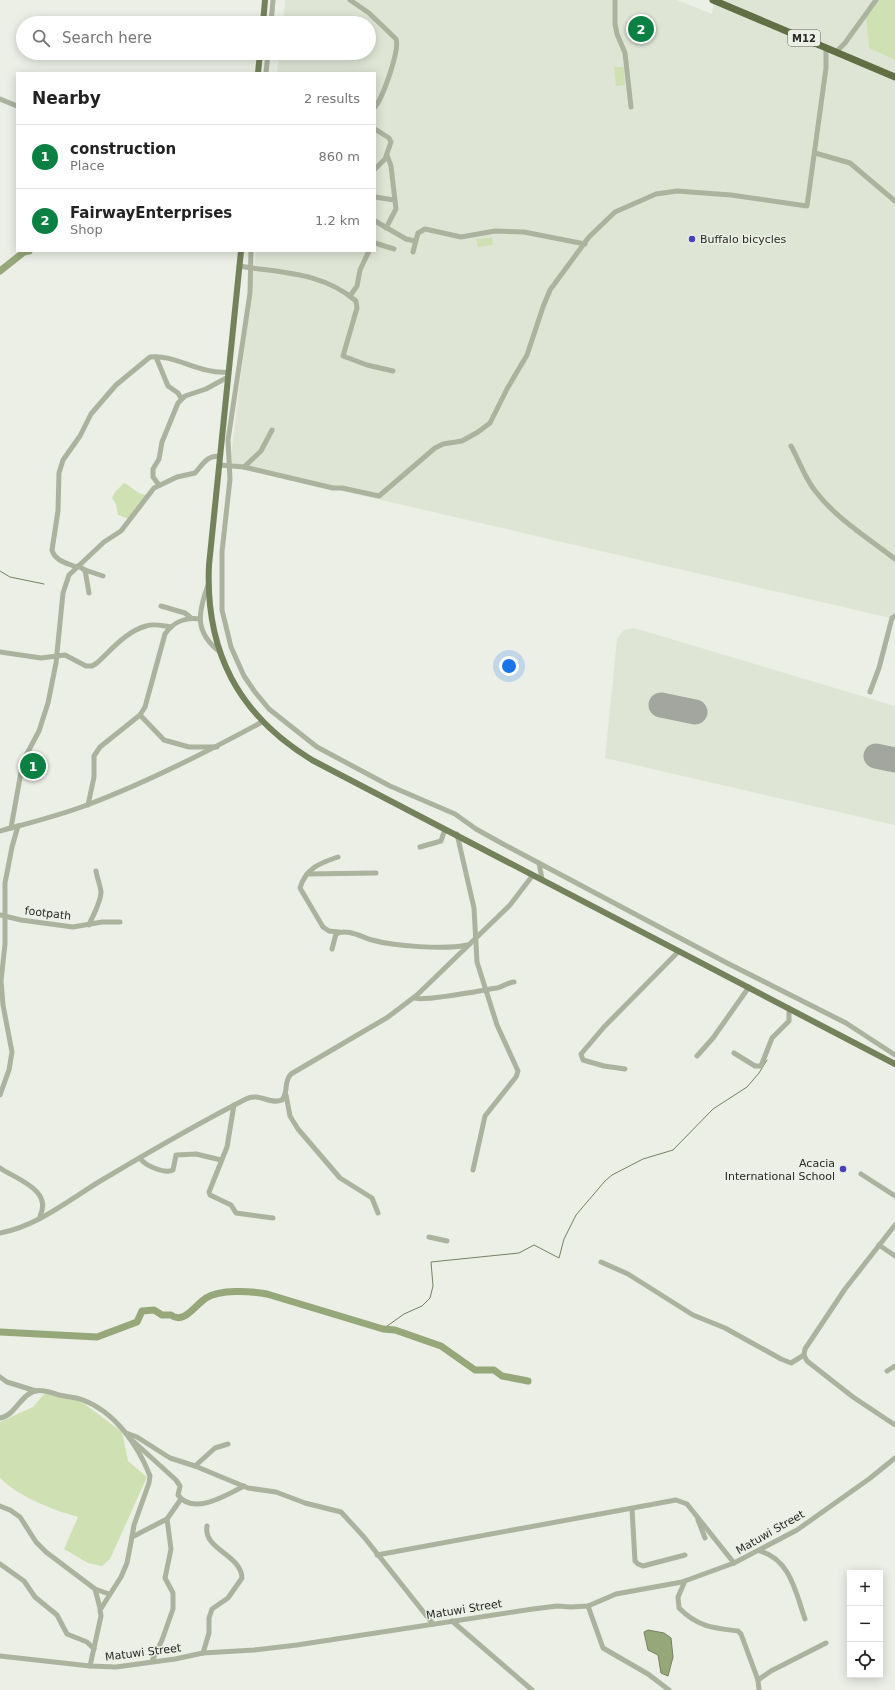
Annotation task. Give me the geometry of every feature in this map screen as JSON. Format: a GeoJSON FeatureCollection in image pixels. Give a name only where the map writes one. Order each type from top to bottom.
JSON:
{"type":"FeatureCollection","features":[{"type":"Feature","properties":{"kind":"highway","name":"M12"},"geometry":{"type":"LineString","coordinates":[[713,0],[895,77]]}},
{"type":"Feature","properties":{"kind":"main road"},"geometry":{"type":"LineString","coordinates":[[264,16],[265,0]]}},
{"type":"Feature","properties":{"kind":"main road"},"geometry":{"type":"LineString","coordinates":[[258,72],[259,60]]}},
{"type":"Feature","properties":{"kind":"main road"},"geometry":{"type":"LineString","coordinates":[[241,252],[208,585],[211,622],[220,652],[238,689],[262,722],[280,738],[312,760],[895,1064]]}},
{"type":"Feature","properties":{"kind":"street"},"geometry":{"type":"LineString","coordinates":[[272,16],[273,0]]}},
{"type":"Feature","properties":{"kind":"street"},"geometry":{"type":"LineString","coordinates":[[350,0],[372,16]]}},
{"type":"Feature","properties":{"kind":"street"},"geometry":{"type":"LineString","coordinates":[[615,0],[615,24],[617,34],[625,53],[631,107]]}},
{"type":"Feature","properties":{"kind":"street"},"geometry":{"type":"LineString","coordinates":[[836,52],[845,43],[876,0]]}},
{"type":"Feature","properties":{"kind":"street"},"geometry":{"type":"LineString","coordinates":[[376,20],[396,39],[397,43],[392,66],[376,105]]}},
{"type":"Feature","properties":{"kind":"street"},"geometry":{"type":"LineString","coordinates":[[219,465],[244,467],[333,488],[342,488],[379,496],[435,448],[443,444],[462,441],[478,432],[492,420],[507,389],[528,355],[550,290],[595,230],[615,212],[656,194],[677,191],[731,195],[807,206],[826,68],[826,48]]}},
{"type":"Feature","properties":{"kind":"street"},"geometry":{"type":"LineString","coordinates":[[266,72],[267,60]]}},
{"type":"Feature","properties":{"kind":"street"},"geometry":{"type":"LineString","coordinates":[[0,99],[16,106]]}},
{"type":"Feature","properties":{"kind":"street"},"geometry":{"type":"LineString","coordinates":[[376,130],[390,140],[387,155],[383,162],[376,168]]}},
{"type":"Feature","properties":{"kind":"street"},"geometry":{"type":"LineString","coordinates":[[815,153],[850,163],[895,202]]}},
{"type":"Feature","properties":{"kind":"street"},"geometry":{"type":"LineString","coordinates":[[386,228],[396,209],[391,166],[387,155]]}},
{"type":"Feature","properties":{"kind":"street"},"geometry":{"type":"LineString","coordinates":[[376,197],[394,200]]}},
{"type":"Feature","properties":{"kind":"street"},"geometry":{"type":"LineString","coordinates":[[376,222],[406,239],[415,241]]}},
{"type":"Feature","properties":{"kind":"street"},"geometry":{"type":"LineString","coordinates":[[413,252],[418,233],[425,229],[461,237],[495,231],[524,232],[585,244]]}},
{"type":"Feature","properties":{"kind":"street"},"geometry":{"type":"LineString","coordinates":[[376,243],[394,249]]}},
{"type":"Feature","properties":{"kind":"street"},"geometry":{"type":"LineString","coordinates":[[251,252],[249,268],[250,293],[228,440],[230,465],[222,552],[222,610],[231,648],[244,676],[255,692],[270,709],[317,747],[390,786],[455,814],[476,829],[539,863],[727,963],[846,1023],[895,1055]]}},
{"type":"Feature","properties":{"kind":"street"},"geometry":{"type":"LineString","coordinates":[[350,296],[357,286],[360,270],[369,252]]}},
{"type":"Feature","properties":{"kind":"street"},"geometry":{"type":"LineString","coordinates":[[239,266],[318,278],[335,285],[356,301],[358,308],[343,356],[367,365],[393,371]]}},
{"type":"Feature","properties":{"kind":"street"},"geometry":{"type":"LineString","coordinates":[[104,576],[56,557],[52,550],[58,511],[58,482],[61,463],[80,436],[91,414],[142,362],[150,357],[156,357],[211,372],[228,374]]}},
{"type":"Feature","properties":{"kind":"street"},"geometry":{"type":"LineString","coordinates":[[156,357],[168,386],[178,393],[181,398]]}},
{"type":"Feature","properties":{"kind":"street"},"geometry":{"type":"LineString","coordinates":[[159,485],[153,477],[153,469],[159,459],[162,442],[181,398],[193,392],[206,389],[228,374]]}},
{"type":"Feature","properties":{"kind":"street"},"geometry":{"type":"LineString","coordinates":[[244,467],[261,451],[272,430]]}},
{"type":"Feature","properties":{"kind":"street"},"geometry":{"type":"LineString","coordinates":[[791,446],[815,491],[823,500],[895,559]]}},
{"type":"Feature","properties":{"kind":"street"},"geometry":{"type":"LineString","coordinates":[[12,828],[23,761],[44,716],[58,655],[64,588],[70,572],[104,542],[121,531],[149,493],[159,485],[195,473],[202,463],[209,457],[220,456]]}},
{"type":"Feature","properties":{"kind":"street"},"geometry":{"type":"LineString","coordinates":[[86,570],[89,593]]}},
{"type":"Feature","properties":{"kind":"street"},"geometry":{"type":"LineString","coordinates":[[208,585],[200,608],[200,619],[206,640],[220,652]]}},
{"type":"Feature","properties":{"kind":"street"},"geometry":{"type":"LineString","coordinates":[[161,606],[185,613],[190,618]]}},
{"type":"Feature","properties":{"kind":"street"},"geometry":{"type":"LineString","coordinates":[[870,692],[879,668],[892,618],[895,616]]}},
{"type":"Feature","properties":{"kind":"street"},"geometry":{"type":"LineString","coordinates":[[88,805],[94,777],[94,758],[98,749],[140,715],[147,702],[161,642],[165,634],[171,627],[190,618],[200,619]]}},
{"type":"Feature","properties":{"kind":"street"},"geometry":{"type":"LineString","coordinates":[[0,652],[41,658],[49,658],[58,655],[67,656],[86,666],[95,665],[124,639],[144,626],[151,625],[171,627]]}},
{"type":"Feature","properties":{"kind":"street"},"geometry":{"type":"LineString","coordinates":[[140,715],[164,740],[189,747],[218,747]]}},
{"type":"Feature","properties":{"kind":"street"},"geometry":{"type":"LineString","coordinates":[[0,831],[37,822],[88,805],[173,769],[218,747],[262,722]]}},
{"type":"Feature","properties":{"kind":"street"},"geometry":{"type":"LineString","coordinates":[[0,1095],[9,1070],[12,1052],[1,989],[5,944],[2,915],[6,879],[18,826]]}},
{"type":"Feature","properties":{"kind":"street"},"geometry":{"type":"LineString","coordinates":[[420,847],[441,841],[445,829]]}},
{"type":"Feature","properties":{"kind":"street"},"geometry":{"type":"LineString","coordinates":[[456,834],[474,908],[477,962],[497,1025],[518,1073],[487,1113],[482,1127],[474,1170]]}},
{"type":"Feature","properties":{"kind":"street"},"geometry":{"type":"LineString","coordinates":[[338,857],[315,866],[307,874],[300,888],[323,927],[328,931],[348,932],[396,945],[468,945]]}},
{"type":"Feature","properties":{"kind":"street"},"geometry":{"type":"LineString","coordinates":[[539,863],[542,879]]}},
{"type":"Feature","properties":{"kind":"street"},"geometry":{"type":"LineString","coordinates":[[89,925],[96,911],[101,892],[96,871]]}},
{"type":"Feature","properties":{"kind":"street"},"geometry":{"type":"LineString","coordinates":[[307,874],[376,873]]}},
{"type":"Feature","properties":{"kind":"street"},"geometry":{"type":"LineString","coordinates":[[378,1213],[372,1198],[340,1178],[298,1129],[290,1116],[285,1083],[291,1074],[388,1017],[414,998],[475,940],[510,904],[533,875]]}},
{"type":"Feature","properties":{"kind":"street","name":"footpath"},"geometry":{"type":"LineString","coordinates":[[2,915],[15,919],[66,926],[89,925],[102,922],[120,922]]}},
{"type":"Feature","properties":{"kind":"street"},"geometry":{"type":"LineString","coordinates":[[332,949],[336,934],[339,932]]}},
{"type":"Feature","properties":{"kind":"street"},"geometry":{"type":"LineString","coordinates":[[625,1069],[594,1064],[582,1059],[581,1054],[604,1027],[679,951]]}},
{"type":"Feature","properties":{"kind":"street"},"geometry":{"type":"LineString","coordinates":[[414,998],[436,998],[487,990],[499,988],[514,982]]}},
{"type":"Feature","properties":{"kind":"street"},"geometry":{"type":"LineString","coordinates":[[696,1056],[714,1038],[748,987]]}},
{"type":"Feature","properties":{"kind":"street"},"geometry":{"type":"LineString","coordinates":[[734,1053],[755,1066],[761,1066],[772,1038],[790,1020],[789,1008]]}},
{"type":"Feature","properties":{"kind":"street"},"geometry":{"type":"LineString","coordinates":[[0,1233],[20,1227],[40,1217],[234,1105],[253,1096],[276,1102],[282,1100],[286,1094]]}},
{"type":"Feature","properties":{"kind":"street"},"geometry":{"type":"LineString","coordinates":[[234,1105],[229,1140],[225,1154],[221,1160],[209,1190],[210,1195],[231,1205],[236,1213],[272,1218]]}},
{"type":"Feature","properties":{"kind":"street"},"geometry":{"type":"LineString","coordinates":[[140,1158],[142,1162],[152,1167],[170,1171],[173,1170],[176,1155],[196,1154],[221,1160]]}},
{"type":"Feature","properties":{"kind":"street"},"geometry":{"type":"LineString","coordinates":[[0,1168],[27,1182],[34,1189],[43,1202],[44,1207],[40,1217]]}},
{"type":"Feature","properties":{"kind":"street"},"geometry":{"type":"LineString","coordinates":[[862,1174],[895,1196]]}},
{"type":"Feature","properties":{"kind":"street"},"geometry":{"type":"LineString","coordinates":[[895,1225],[846,1289],[805,1349],[804,1355],[807,1360],[841,1388],[895,1425]]}},
{"type":"Feature","properties":{"kind":"street"},"geometry":{"type":"LineString","coordinates":[[429,1237],[448,1241]]}},
{"type":"Feature","properties":{"kind":"street"},"geometry":{"type":"LineString","coordinates":[[879,1245],[895,1256]]}},
{"type":"Feature","properties":{"kind":"street"},"geometry":{"type":"LineString","coordinates":[[601,1262],[628,1274],[693,1315],[725,1328],[781,1359],[791,1363],[804,1355]]}},
{"type":"Feature","properties":{"kind":"street"},"geometry":{"type":"LineString","coordinates":[[887,1370],[895,1366]]}},
{"type":"Feature","properties":{"kind":"street"},"geometry":{"type":"LineString","coordinates":[[0,1377],[7,1382]]}},
{"type":"Feature","properties":{"kind":"street"},"geometry":{"type":"LineString","coordinates":[[0,1381],[83,1400],[94,1406],[126,1433],[150,1476],[149,1483],[134,1524],[127,1563],[116,1585],[100,1608]]}},
{"type":"Feature","properties":{"kind":"street"},"geometry":{"type":"LineString","coordinates":[[0,1418],[9,1415],[25,1397],[36,1390]]}},
{"type":"Feature","properties":{"kind":"street"},"geometry":{"type":"LineString","coordinates":[[126,1433],[137,1437],[167,1457],[195,1466],[252,1489],[276,1492],[305,1503],[339,1510],[364,1537],[433,1624]]}},
{"type":"Feature","properties":{"kind":"street"},"geometry":{"type":"LineString","coordinates":[[129,1438],[176,1480],[180,1486],[178,1495],[181,1499],[190,1504],[201,1503],[223,1497],[244,1486]]}},
{"type":"Feature","properties":{"kind":"street"},"geometry":{"type":"LineString","coordinates":[[195,1466],[215,1448],[228,1444]]}},
{"type":"Feature","properties":{"kind":"street","name":"Matuwi Street"},"geometry":{"type":"LineString","coordinates":[[0,1656],[90,1666],[116,1667],[175,1659],[203,1653],[261,1649],[557,1606],[571,1608],[588,1606],[616,1594],[685,1581],[734,1563],[760,1551],[797,1530],[859,1486],[895,1458]]}},
{"type":"Feature","properties":{"kind":"street"},"geometry":{"type":"LineString","coordinates":[[132,1537],[167,1519],[181,1499]]}},
{"type":"Feature","properties":{"kind":"street"},"geometry":{"type":"LineString","coordinates":[[377,1555],[676,1500],[687,1504],[696,1513],[734,1563]]}},
{"type":"Feature","properties":{"kind":"street"},"geometry":{"type":"LineString","coordinates":[[0,1506],[10,1510],[20,1517],[42,1549],[95,1589],[109,1594]]}},
{"type":"Feature","properties":{"kind":"street"},"geometry":{"type":"LineString","coordinates":[[632,1509],[635,1562],[643,1566],[684,1555]]}},
{"type":"Feature","properties":{"kind":"street"},"geometry":{"type":"LineString","coordinates":[[696,1513],[705,1538]]}},
{"type":"Feature","properties":{"kind":"street"},"geometry":{"type":"LineString","coordinates":[[152,1661],[162,1640],[173,1609],[173,1593],[165,1578],[171,1549],[167,1519]]}},
{"type":"Feature","properties":{"kind":"street"},"geometry":{"type":"LineString","coordinates":[[203,1653],[209,1633],[209,1618],[212,1608],[228,1598],[242,1578],[240,1569],[236,1563],[209,1539],[206,1531],[207,1526]]}},
{"type":"Feature","properties":{"kind":"street"},"geometry":{"type":"LineString","coordinates":[[760,1551],[772,1556],[784,1566],[792,1580],[805,1619]]}},
{"type":"Feature","properties":{"kind":"street"},"geometry":{"type":"LineString","coordinates":[[0,1564],[24,1581],[35,1597],[57,1615],[67,1634],[87,1642],[94,1650]]}},
{"type":"Feature","properties":{"kind":"street"},"geometry":{"type":"LineString","coordinates":[[685,1581],[678,1598],[679,1608],[690,1620],[712,1628],[738,1631],[741,1634],[758,1680],[759,1690]]}},
{"type":"Feature","properties":{"kind":"street"},"geometry":{"type":"LineString","coordinates":[[90,1666],[94,1650],[100,1608],[95,1589]]}},
{"type":"Feature","properties":{"kind":"street"},"geometry":{"type":"LineString","coordinates":[[588,1606],[603,1648],[648,1674],[669,1690]]}},
{"type":"Feature","properties":{"kind":"street"},"geometry":{"type":"LineString","coordinates":[[452,1621],[532,1690]]}},
{"type":"Feature","properties":{"kind":"street"},"geometry":{"type":"LineString","coordinates":[[758,1680],[771,1671],[826,1643]]}},
{"type":"Feature","properties":{"kind":"shaded area"},"geometry":{"type":"Polygon","coordinates":[[[285,0],[677,0],[712,14],[714,0],[895,0],[895,619],[230,465],[256,252],[376,252],[376,72],[277,72],[278,60],[376,60],[376,16],[284,16],[285,0]]]}},
{"type":"Feature","properties":{"kind":"shaded area"},"geometry":{"type":"Polygon","coordinates":[[[879,0],[895,0],[895,60],[869,48],[866,18],[879,0]]]}},
{"type":"Feature","properties":{"kind":"shaded area"},"geometry":{"type":"Polygon","coordinates":[[[614,67],[624,67],[625,85],[616,86],[614,67]]]}},
{"type":"Feature","properties":{"kind":"shaded area"},"geometry":{"type":"Polygon","coordinates":[[[492,237],[493,245],[478,247],[476,239],[492,237]]]}},
{"type":"Feature","properties":{"kind":"shaded area"},"geometry":{"type":"Polygon","coordinates":[[[124,483],[146,495],[129,519],[118,515],[116,504],[112,498],[115,492],[124,483]]]}},
{"type":"Feature","properties":{"kind":"shaded area"},"geometry":{"type":"Polygon","coordinates":[[[634,628],[895,706],[895,825],[605,758],[617,639],[624,630],[634,628]]]}},
{"type":"Feature","properties":{"kind":"shaded area"},"geometry":{"type":"Polygon","coordinates":[[[45,1393],[82,1402],[122,1432],[128,1461],[147,1477],[110,1559],[102,1566],[88,1563],[64,1549],[78,1517],[47,1507],[26,1497],[0,1478],[0,1422],[33,1407],[45,1393]]]}},
{"type":"Feature","properties":{"kind":"shaded area"},"geometry":{"type":"Polygon","coordinates":[[[648,1630],[664,1633],[671,1638],[673,1657],[668,1676],[661,1673],[658,1655],[648,1650],[644,1632],[648,1630]]]}},
{"type":"Feature","properties":{"kind":"waterway"},"geometry":{"type":"LineString","coordinates":[[0,271],[24,252]]}},
{"type":"Feature","properties":{"kind":"waterway"},"geometry":{"type":"LineString","coordinates":[[0,571],[10,577],[44,584]]}},
{"type":"Feature","properties":{"kind":"waterway"},"geometry":{"type":"LineString","coordinates":[[383,1329],[404,1314],[422,1306],[430,1298],[433,1286],[431,1262],[519,1253],[534,1245],[559,1258],[564,1239],[576,1215],[605,1181],[612,1175],[643,1159],[673,1150],[713,1109],[747,1087],[759,1073],[767,1060]]}},
{"type":"Feature","properties":{"kind":"waterway"},"geometry":{"type":"LineString","coordinates":[[0,1332],[97,1337],[137,1322],[142,1311],[154,1310],[162,1315],[171,1315],[180,1318],[185,1316],[202,1301],[212,1295],[227,1292],[253,1292],[267,1294],[383,1329],[395,1330],[441,1346],[475,1370],[494,1370],[502,1376],[528,1381]]}},
{"type":"Feature","properties":{"kind":"runway"},"geometry":{"type":"LineString","coordinates":[[661,705],[695,712]]}},
{"type":"Feature","properties":{"kind":"runway"},"geometry":{"type":"LineString","coordinates":[[876,756],[895,760]]}},
{"type":"Feature","properties":{"kind":"place","name":"FairwayEnterprises"},"geometry":{"type":"Point","coordinates":[641,29]}},
{"type":"Feature","properties":{"kind":"place","name":"Buffalo bicycles"},"geometry":{"type":"Point","coordinates":[692,239]}},
{"type":"Feature","properties":{"kind":"place","name":"construction"},"geometry":{"type":"Point","coordinates":[33,766]}},
{"type":"Feature","properties":{"kind":"place","name":"Acacia International School"},"geometry":{"type":"Point","coordinates":[843,1169]}}]}
